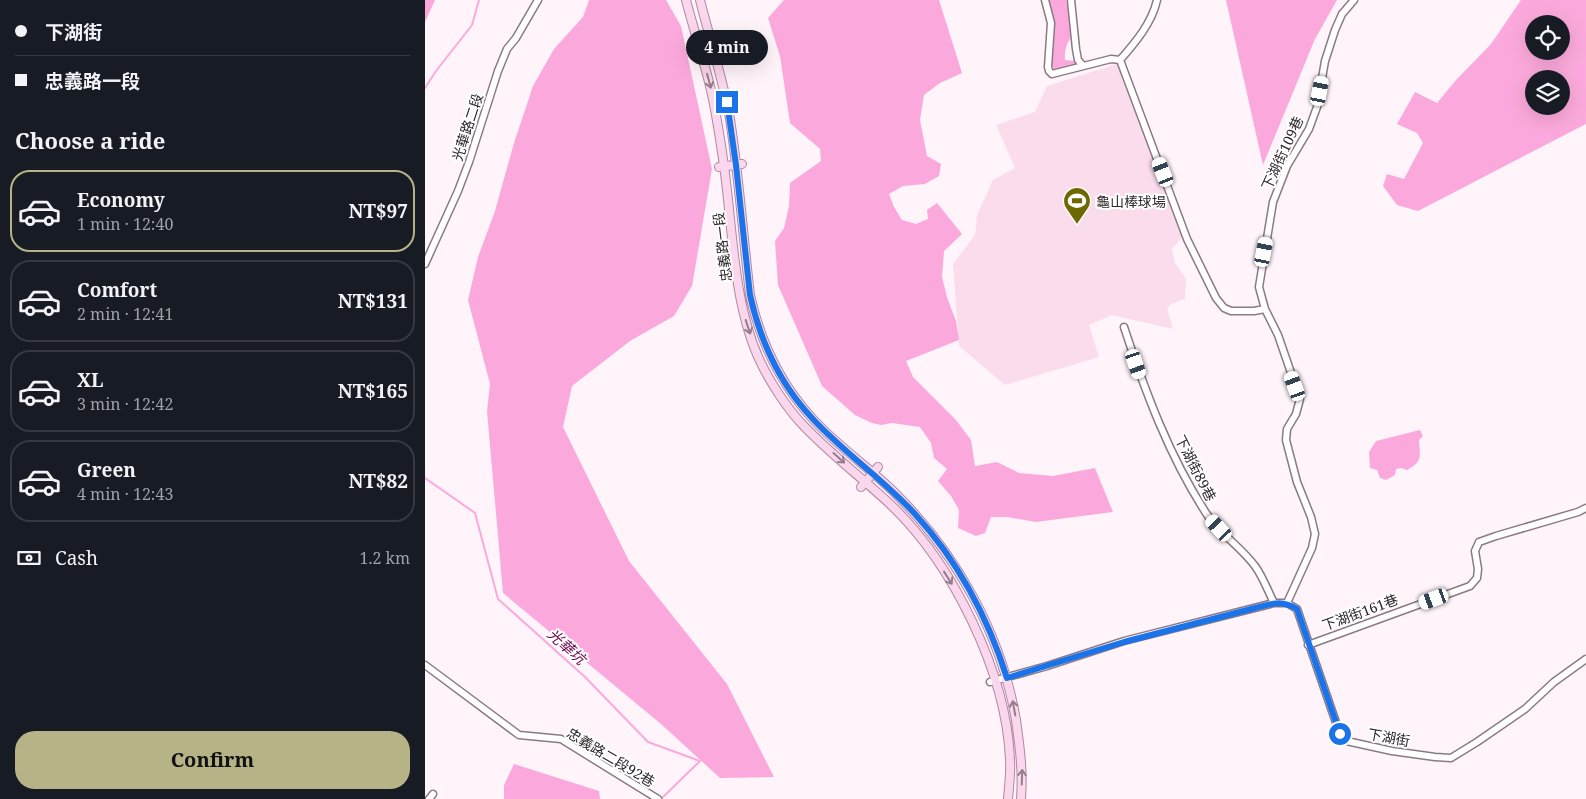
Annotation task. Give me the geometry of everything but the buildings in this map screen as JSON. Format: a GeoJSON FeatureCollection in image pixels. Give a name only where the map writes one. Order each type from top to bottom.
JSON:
{"type":"FeatureCollection","features":[{"type":"Feature","properties":{"kind":"main road","name":"忠義路一段"},"geometry":{"type":"LineString","coordinates":[[686,0],[713,98],[740,298],[761,363],[799,421],[863,484],[902,515],[933,555],[959,597],[974,624],[1002,703],[1011,758],[1009,799]]}},
{"type":"Feature","properties":{"kind":"main road","name":"忠義路一段"},"geometry":{"type":"LineString","coordinates":[[700,0],[727,102],[739,165],[750,295],[753,310],[772,360],[789,388],[811,418],[894,492],[929,530],[960,574],[991,632],[1007,678],[1022,756],[1021,799]]}},
{"type":"Feature","properties":{"kind":"main road"},"geometry":{"type":"LineString","coordinates":[[722,167],[739,165]]}},
{"type":"Feature","properties":{"kind":"main road"},"geometry":{"type":"LineString","coordinates":[[863,484],[878,467]]}},
{"type":"Feature","properties":{"kind":"street","name":"光華路二段"},"geometry":{"type":"LineString","coordinates":[[425,264],[466,169],[498,71],[507,50],[516,38],[537,0]]}},
{"type":"Feature","properties":{"kind":"street"},"geometry":{"type":"LineString","coordinates":[[1045,0],[1051,22],[1049,72],[1056,75],[1111,59],[1120,60]]}},
{"type":"Feature","properties":{"kind":"street"},"geometry":{"type":"LineString","coordinates":[[1071,0],[1076,50],[1078,60],[1083,66]]}},
{"type":"Feature","properties":{"kind":"street"},"geometry":{"type":"LineString","coordinates":[[1120,60],[1147,26],[1157,0]]}},
{"type":"Feature","properties":{"kind":"street","name":"下湖街109巷"},"geometry":{"type":"LineString","coordinates":[[1287,603],[1313,548],[1315,534],[1311,517],[1297,482],[1286,440],[1287,429],[1296,414],[1300,400],[1277,335],[1265,309],[1259,287],[1273,202],[1287,166],[1309,129],[1317,107],[1325,61],[1335,30],[1342,14],[1354,0]]}},
{"type":"Feature","properties":{"kind":"street"},"geometry":{"type":"LineString","coordinates":[[1120,60],[1187,239],[1216,298],[1224,308],[1231,311],[1265,309]]}},
{"type":"Feature","properties":{"kind":"street","name":"下湖街89巷"},"geometry":{"type":"LineString","coordinates":[[1124,327],[1143,383],[1189,485],[1207,515],[1255,566],[1275,603]]}},
{"type":"Feature","properties":{"kind":"street","name":"下湖街161巷"},"geometry":{"type":"LineString","coordinates":[[1308,644],[1470,586],[1477,578],[1478,569],[1475,551],[1479,542],[1586,508]]}},
{"type":"Feature","properties":{"kind":"street"},"geometry":{"type":"LineString","coordinates":[[993,681],[1124,642],[1275,603],[1287,603]]}},
{"type":"Feature","properties":{"kind":"street","name":"下湖街"},"geometry":{"type":"LineString","coordinates":[[1287,603],[1297,609],[1342,740],[1393,751],[1451,758],[1525,709],[1554,682],[1586,659]]}},
{"type":"Feature","properties":{"kind":"street","name":"忠義路二段92巷"},"geometry":{"type":"LineString","coordinates":[[425,665],[519,735],[561,739],[658,799]]}},
{"type":"Feature","properties":{"kind":"shaded area"},"geometry":{"type":"Polygon","coordinates":[[[425,0],[435,0],[425,22],[425,0]]]}},
{"type":"Feature","properties":{"kind":"shaded area"},"geometry":{"type":"Polygon","coordinates":[[[589,0],[666,0],[681,26],[712,169],[692,286],[674,316],[630,341],[572,386],[563,427],[629,561],[727,684],[774,777],[720,778],[661,724],[503,593],[487,411],[490,384],[468,300],[478,257],[495,211],[514,143],[533,86],[554,49],[583,17],[589,0]]]}},
{"type":"Feature","properties":{"kind":"shaded area"},"geometry":{"type":"Polygon","coordinates":[[[784,0],[939,0],[962,73],[940,83],[924,95],[920,120],[927,156],[941,164],[939,176],[925,184],[903,186],[889,194],[902,220],[916,224],[928,219],[927,210],[937,203],[962,234],[944,251],[942,277],[956,321],[959,340],[906,361],[913,377],[956,420],[971,440],[975,466],[997,462],[1019,473],[1053,476],[1095,468],[1113,512],[1036,522],[1007,517],[991,517],[985,533],[976,536],[958,528],[959,510],[951,496],[938,481],[947,469],[934,458],[931,443],[920,427],[892,423],[881,425],[872,423],[855,415],[822,386],[778,285],[775,241],[784,228],[789,206],[790,183],[821,161],[820,149],[790,123],[780,56],[768,18],[784,0]]]}},
{"type":"Feature","properties":{"kind":"shaded area"},"geometry":{"type":"Polygon","coordinates":[[[1049,0],[1066,0],[1073,34],[1066,46],[1065,60],[1075,61],[1075,68],[1055,72],[1050,61],[1054,21],[1049,0]]]}},
{"type":"Feature","properties":{"kind":"shaded area"},"geometry":{"type":"Polygon","coordinates":[[[1226,0],[1337,0],[1315,39],[1263,165],[1226,0]]]}},
{"type":"Feature","properties":{"kind":"shaded area"},"geometry":{"type":"Polygon","coordinates":[[[1521,0],[1586,0],[1586,124],[1418,211],[1397,205],[1383,186],[1387,174],[1404,179],[1423,143],[1417,133],[1397,124],[1415,92],[1437,103],[1456,80],[1491,44],[1521,0]]]}},
{"type":"Feature","properties":{"kind":"shaded area","name":"龜山棒球場"},"geometry":{"type":"Polygon","coordinates":[[[1117,64],[1182,237],[1172,249],[1175,263],[1186,279],[1185,299],[1171,304],[1167,308],[1173,329],[1112,315],[1089,325],[1099,357],[1005,385],[959,346],[953,264],[975,235],[977,215],[993,180],[1015,168],[996,125],[1035,112],[1047,86],[1117,64]]]}},
{"type":"Feature","properties":{"kind":"shaded area"},"geometry":{"type":"Polygon","coordinates":[[[1420,430],[1423,436],[1419,440],[1419,458],[1416,464],[1407,470],[1396,469],[1395,475],[1386,480],[1380,478],[1377,470],[1370,468],[1369,452],[1376,441],[1420,430]]]}},
{"type":"Feature","properties":{"kind":"shaded area"},"geometry":{"type":"Polygon","coordinates":[[[514,764],[599,791],[600,799],[504,799],[504,785],[514,764]]]}},
{"type":"Feature","properties":{"kind":"waterway","name":"光華坑"},"geometry":{"type":"LineString","coordinates":[[425,88],[472,25],[479,0]]}},
{"type":"Feature","properties":{"kind":"waterway"},"geometry":{"type":"LineString","coordinates":[[1570,73],[1586,65]]}},
{"type":"Feature","properties":{"kind":"waterway"},"geometry":{"type":"LineString","coordinates":[[1471,131],[1504,114],[1525,97]]}},
{"type":"Feature","properties":{"kind":"waterway","name":"光華坑"},"geometry":{"type":"LineString","coordinates":[[425,478],[475,513],[498,599],[585,677],[648,742],[700,761],[661,799]]}},
{"type":"Feature","properties":{"kind":"place","name":"龜山棒球場"},"geometry":{"type":"Point","coordinates":[1077,225]}},
{"type":"Feature","properties":{"kind":"route"},"geometry":{"type":"LineString","coordinates":[[727,102],[750,295],[763,340],[772,360],[789,388],[811,418],[894,492],[929,530],[960,574],[979,608],[991,632],[1007,678],[1124,642],[1236,612],[1275,603],[1287,603],[1297,609],[1340,734]]}}]}
